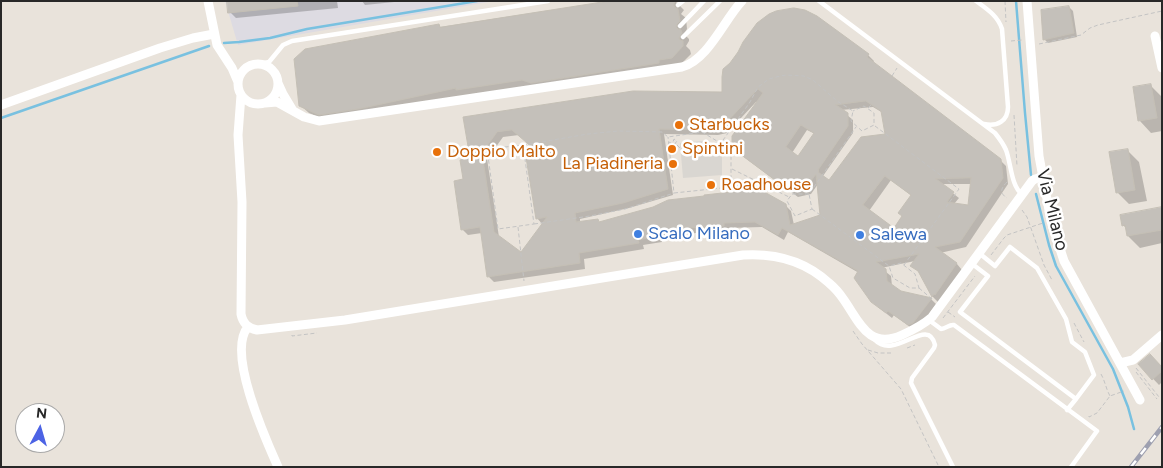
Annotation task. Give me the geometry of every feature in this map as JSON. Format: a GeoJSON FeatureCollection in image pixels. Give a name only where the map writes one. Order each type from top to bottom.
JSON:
{"type":"FeatureCollection","features":[{"type":"Feature","properties":{"kind":"street"},"geometry":{"type":"LineString","coordinates":[[208,1],[216,45],[235,73],[241,94],[242,101],[238,126],[242,202],[241,314],[244,323],[248,327],[257,330],[345,320],[743,254],[766,255],[805,266],[838,291],[865,331],[883,339],[895,338],[929,320],[1032,181],[1042,178]]}},
{"type":"Feature","properties":{"kind":"street"},"geometry":{"type":"LineString","coordinates":[[241,94],[252,103],[277,102],[297,114],[312,120],[326,120],[688,65],[703,54],[742,1]]}},
{"type":"Feature","properties":{"kind":"street","name":"Via Milano"},"geometry":{"type":"LineString","coordinates":[[1027,1],[1039,156],[1051,221],[1064,261],[1140,400]]}},
{"type":"Feature","properties":{"kind":"street"},"geometry":{"type":"LineString","coordinates":[[1,105],[160,48],[214,34]]}},
{"type":"Feature","properties":{"kind":"street"},"geometry":{"type":"LineString","coordinates":[[1156,36],[1162,68]]}},
{"type":"Feature","properties":{"kind":"street"},"geometry":{"type":"LineString","coordinates":[[224,58],[244,67],[253,65],[268,67],[273,71],[287,102],[297,114]]}},
{"type":"Feature","properties":{"kind":"street"},"geometry":{"type":"LineString","coordinates":[[238,82],[240,75],[253,65]]}},
{"type":"Feature","properties":{"kind":"street"},"geometry":{"type":"LineString","coordinates":[[238,126],[240,118],[247,109],[271,100],[275,95],[278,83]]}},
{"type":"Feature","properties":{"kind":"street"},"geometry":{"type":"LineString","coordinates":[[248,327],[244,332],[241,346],[244,376],[278,467]]}},
{"type":"Feature","properties":{"kind":"street"},"geometry":{"type":"LineString","coordinates":[[1120,363],[1133,360],[1162,335]]}},
{"type":"Feature","properties":{"kind":"lane"},"geometry":{"type":"LineString","coordinates":[[253,65],[269,62],[283,46],[292,41],[548,1]]}},
{"type":"Feature","properties":{"kind":"lane"},"geometry":{"type":"LineString","coordinates":[[678,5],[683,1]]}},
{"type":"Feature","properties":{"kind":"lane"},"geometry":{"type":"LineString","coordinates":[[680,26],[704,1]]}},
{"type":"Feature","properties":{"kind":"lane"},"geometry":{"type":"LineString","coordinates":[[682,38],[720,1]]}},
{"type":"Feature","properties":{"kind":"lane"},"geometry":{"type":"LineString","coordinates":[[819,1],[994,133],[1002,142],[1016,188],[1022,194]]}},
{"type":"Feature","properties":{"kind":"lane"},"geometry":{"type":"LineString","coordinates":[[976,1],[993,14],[1002,29],[1008,106],[1008,112],[1004,120],[999,124],[982,124]]}},
{"type":"Feature","properties":{"kind":"lane"},"geometry":{"type":"LineString","coordinates":[[979,253],[995,266],[1010,247],[1037,268],[1066,319],[1072,342],[1085,352],[1094,374],[1068,410]]}},
{"type":"Feature","properties":{"kind":"lane"},"geometry":{"type":"LineString","coordinates":[[971,264],[988,276],[960,312],[1076,399]]}},
{"type":"Feature","properties":{"kind":"lane"},"geometry":{"type":"LineString","coordinates":[[929,320],[941,329],[954,325],[1097,431],[1071,467]]}},
{"type":"Feature","properties":{"kind":"lane"},"geometry":{"type":"LineString","coordinates":[[873,336],[881,344],[889,346],[898,345],[921,334],[927,335],[933,340],[934,348],[912,378],[911,383],[953,467]]}},
{"type":"Feature","properties":{"kind":"path"},"geometry":{"type":"LineString","coordinates":[[1005,1],[1006,21]]}},
{"type":"Feature","properties":{"kind":"path"},"geometry":{"type":"LineString","coordinates":[[1011,40],[1029,42],[1081,35],[1093,27],[1162,11]]}},
{"type":"Feature","properties":{"kind":"path"},"geometry":{"type":"LineString","coordinates":[[892,76],[901,63]]}},
{"type":"Feature","properties":{"kind":"path"},"geometry":{"type":"LineString","coordinates":[[713,149],[721,143],[750,102],[758,87],[769,79],[780,76],[802,76],[812,80],[837,101],[853,111]]}},
{"type":"Feature","properties":{"kind":"path"},"geometry":{"type":"LineString","coordinates":[[868,109],[871,105]]}},
{"type":"Feature","properties":{"kind":"path"},"geometry":{"type":"LineString","coordinates":[[853,111],[864,106],[874,113],[874,125]]}},
{"type":"Feature","properties":{"kind":"path"},"geometry":{"type":"LineString","coordinates":[[853,111],[851,121],[862,131],[874,125]]}},
{"type":"Feature","properties":{"kind":"path"},"geometry":{"type":"LineString","coordinates":[[1014,115],[1018,166],[1001,190],[1004,196],[1025,213],[1044,265],[1053,282]]}},
{"type":"Feature","properties":{"kind":"path"},"geometry":{"type":"LineString","coordinates":[[874,125],[959,188],[904,265]]}},
{"type":"Feature","properties":{"kind":"path"},"geometry":{"type":"LineString","coordinates":[[857,126],[809,194],[812,209],[889,266],[893,278],[910,288],[919,288]]}},
{"type":"Feature","properties":{"kind":"path"},"geometry":{"type":"LineString","coordinates":[[618,131],[662,132],[668,136],[702,132],[721,143],[727,147],[731,157],[731,187],[674,193],[625,209],[498,229],[488,149],[618,131]]}},
{"type":"Feature","properties":{"kind":"path"},"geometry":{"type":"LineString","coordinates":[[668,136],[674,193]]}},
{"type":"Feature","properties":{"kind":"path"},"geometry":{"type":"LineString","coordinates":[[668,142],[674,146],[678,141],[674,139],[673,142]]}},
{"type":"Feature","properties":{"kind":"path"},"geometry":{"type":"LineString","coordinates":[[523,145],[534,224]]}},
{"type":"Feature","properties":{"kind":"path"},"geometry":{"type":"LineString","coordinates":[[676,145],[680,148]]}},
{"type":"Feature","properties":{"kind":"path"},"geometry":{"type":"LineString","coordinates":[[732,169],[790,197]]}},
{"type":"Feature","properties":{"kind":"path"},"geometry":{"type":"LineString","coordinates":[[809,194],[792,194],[787,201],[795,216],[812,209]]}},
{"type":"Feature","properties":{"kind":"path"},"geometry":{"type":"LineString","coordinates":[[1034,226],[1045,222]]}},
{"type":"Feature","properties":{"kind":"path"},"geometry":{"type":"LineString","coordinates":[[518,227],[525,290]]}},
{"type":"Feature","properties":{"kind":"path"},"geometry":{"type":"LineString","coordinates":[[889,266],[901,263],[904,265],[915,274],[919,288],[940,306]]}},
{"type":"Feature","properties":{"kind":"path"},"geometry":{"type":"LineString","coordinates":[[1072,318],[1085,344]]}},
{"type":"Feature","properties":{"kind":"path"},"geometry":{"type":"LineString","coordinates":[[291,326],[292,336],[320,332]]}},
{"type":"Feature","properties":{"kind":"path"},"geometry":{"type":"LineString","coordinates":[[853,331],[901,389],[939,467]]}},
{"type":"Feature","properties":{"kind":"path"},"geometry":{"type":"LineString","coordinates":[[1157,399],[1135,371],[1135,368],[1159,397]]}},
{"type":"Feature","properties":{"kind":"path"},"geometry":{"type":"LineString","coordinates":[[1099,371],[1110,396],[1125,390]]}},
{"type":"Feature","properties":{"kind":"shaded area"},"geometry":{"type":"Polygon","coordinates":[[[225,1],[494,1],[238,45],[225,1]]]}},
{"type":"Feature","properties":{"kind":"shaded area"},"geometry":{"type":"Polygon","coordinates":[[[703,141],[722,156],[722,175],[683,178],[680,143],[703,141]]]}},
{"type":"Feature","properties":{"kind":"building"},"geometry":{"type":"Polygon","coordinates":[[[227,1],[297,1],[298,6],[228,13],[227,1]]]}},
{"type":"Feature","properties":{"kind":"building"},"geometry":{"type":"Polygon","coordinates":[[[609,1],[676,1],[674,6],[678,9],[680,21],[676,27],[681,30],[682,33],[679,38],[683,41],[683,46],[672,58],[659,60],[659,63],[570,77],[531,83],[522,80],[456,90],[456,88],[358,109],[319,115],[299,106],[294,59],[305,49],[439,24],[440,27],[609,1]]]}},
{"type":"Feature","properties":{"kind":"building"},"geometry":{"type":"Polygon","coordinates":[[[1069,6],[1074,33],[1043,40],[1041,10],[1069,6]]]}},
{"type":"Feature","properties":{"kind":"building"},"geometry":{"type":"Polygon","coordinates":[[[794,8],[805,10],[817,16],[869,54],[867,57],[1001,159],[1003,178],[960,242],[935,247],[957,263],[935,295],[932,297],[918,271],[910,266],[919,254],[876,262],[886,269],[887,281],[901,291],[932,298],[913,323],[908,325],[871,302],[854,278],[858,271],[782,228],[778,235],[755,222],[724,223],[724,226],[720,226],[720,228],[703,226],[657,233],[657,236],[638,240],[639,243],[579,253],[580,263],[487,277],[480,227],[461,230],[454,181],[463,179],[460,160],[470,158],[463,117],[633,91],[722,92],[723,69],[730,63],[757,23],[776,11],[794,8]],[[758,89],[721,128],[712,130],[659,129],[668,189],[623,203],[575,213],[576,222],[598,219],[599,222],[653,207],[668,200],[759,189],[786,204],[790,225],[820,215],[816,174],[805,189],[791,192],[732,148],[732,136],[763,93],[758,89]],[[866,101],[836,105],[848,113],[848,126],[818,170],[829,180],[861,137],[885,134],[881,111],[866,101]],[[801,125],[786,147],[798,156],[814,133],[801,125]],[[512,130],[497,132],[487,146],[481,147],[494,232],[521,252],[547,217],[536,219],[525,151],[534,149],[512,130]],[[885,176],[863,205],[894,228],[902,216],[898,213],[911,195],[885,176]],[[971,178],[936,179],[954,192],[947,202],[968,205],[971,178]]]}},
{"type":"Feature","properties":{"kind":"building"},"geometry":{"type":"Polygon","coordinates":[[[1151,84],[1157,118],[1138,121],[1133,87],[1151,84]]]}},
{"type":"Feature","properties":{"kind":"building"},"geometry":{"type":"Polygon","coordinates":[[[1128,149],[1135,190],[1116,193],[1109,152],[1128,149]]]}},
{"type":"Feature","properties":{"kind":"building"},"geometry":{"type":"Polygon","coordinates":[[[1162,207],[1162,230],[1127,236],[1125,225],[1122,226],[1120,215],[1162,207]]]}},
{"type":"Feature","properties":{"kind":"building"},"geometry":{"type":"Polygon","coordinates":[[[1150,354],[1162,367],[1162,371],[1152,380],[1138,364],[1150,354]]]}},
{"type":"Feature","properties":{"kind":"waterway"},"geometry":{"type":"LineString","coordinates":[[224,43],[270,38],[307,29],[477,1]]}},
{"type":"Feature","properties":{"kind":"waterway"},"geometry":{"type":"LineString","coordinates":[[1016,1],[1031,175]]}},
{"type":"Feature","properties":{"kind":"waterway"},"geometry":{"type":"LineString","coordinates":[[1,118],[209,46]]}},
{"type":"Feature","properties":{"kind":"waterway"},"geometry":{"type":"LineString","coordinates":[[1036,194],[1056,266],[1113,369],[1128,407],[1134,429]]}},
{"type":"Feature","properties":{"kind":"railway"},"geometry":{"type":"LineString","coordinates":[[1131,467],[1162,427]]}},
{"type":"Feature","properties":{"kind":"place","name":"Starbucks"},"geometry":{"type":"Point","coordinates":[679,125]}},
{"type":"Feature","properties":{"kind":"place","name":"Spintini"},"geometry":{"type":"Point","coordinates":[672,149]}},
{"type":"Feature","properties":{"kind":"place","name":"Doppio Malto"},"geometry":{"type":"Point","coordinates":[437,152]}},
{"type":"Feature","properties":{"kind":"place","name":"La Piadineria"},"geometry":{"type":"Point","coordinates":[673,164]}},
{"type":"Feature","properties":{"kind":"place","name":"Roadhouse"},"geometry":{"type":"Point","coordinates":[711,185]}},
{"type":"Feature","properties":{"kind":"place","name":"Scalo Milano"},"geometry":{"type":"Point","coordinates":[638,234]}},
{"type":"Feature","properties":{"kind":"place","name":"Salewa"},"geometry":{"type":"Point","coordinates":[860,235]}}]}
